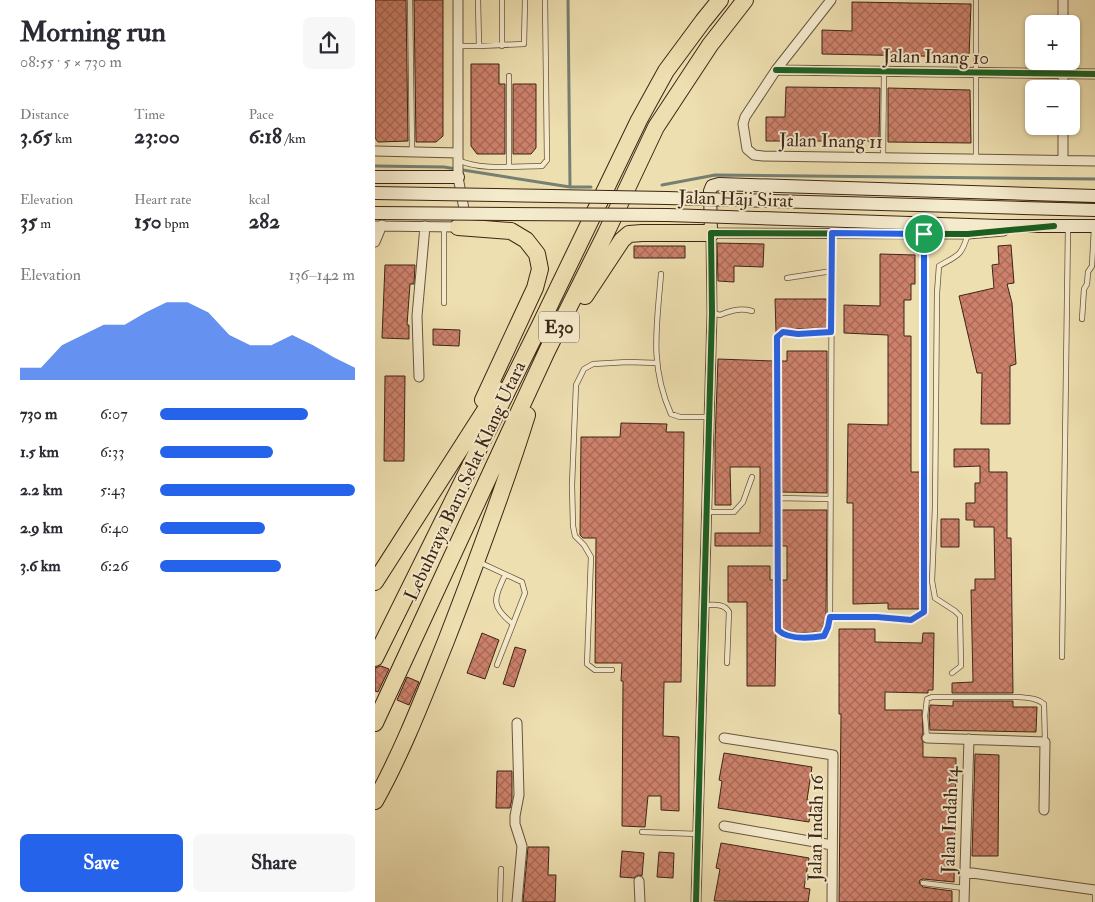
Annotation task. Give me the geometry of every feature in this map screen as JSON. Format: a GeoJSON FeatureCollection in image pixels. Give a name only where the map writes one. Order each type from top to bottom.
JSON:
{"type":"FeatureCollection","features":[{"type":"Feature","properties":{"kind":"highway","name":"Lebuhraya Baru Selat Klang Utara"},"geometry":{"type":"LineString","coordinates":[[375,658],[540,326],[639,120],[666,71],[720,0]]}},
{"type":"Feature","properties":{"kind":"highway","name":"Lebuhraya Baru Selat Klang Utara"},"geometry":{"type":"LineString","coordinates":[[375,722],[551,345],[656,127],[710,44],[745,0]]}},
{"type":"Feature","properties":{"kind":"highway"},"geometry":{"type":"LineString","coordinates":[[451,227],[511,231],[526,240],[537,254],[540,269],[535,288],[461,447]]}},
{"type":"Feature","properties":{"kind":"highway"},"geometry":{"type":"LineString","coordinates":[[375,801],[422,701],[477,561],[513,462],[551,345],[577,310],[622,240],[629,234],[711,233]]}},
{"type":"Feature","properties":{"kind":"highway"},"geometry":{"type":"LineString","coordinates":[[375,582],[540,326]]}},
{"type":"Feature","properties":{"kind":"main road"},"geometry":{"type":"LineString","coordinates":[[375,177],[459,175]]}},
{"type":"Feature","properties":{"kind":"main road"},"geometry":{"type":"LineString","coordinates":[[711,233],[710,191],[712,186],[719,184],[1095,196]]}},
{"type":"Feature","properties":{"kind":"main road","name":"Jalan Haji Sirat"},"geometry":{"type":"LineString","coordinates":[[375,193],[667,198],[1095,210]]}},
{"type":"Feature","properties":{"kind":"main road","name":"Jalan Haji Sirat"},"geometry":{"type":"LineString","coordinates":[[375,213],[668,215],[999,226],[1094,226]]}},
{"type":"Feature","properties":{"kind":"street"},"geometry":{"type":"LineString","coordinates":[[375,242],[378,226],[451,227],[463,219],[464,209],[459,175],[458,0]]}},
{"type":"Feature","properties":{"kind":"street","name":"Jalan Inang 11"},"geometry":{"type":"LineString","coordinates":[[831,0],[776,70],[745,117],[743,124],[747,149],[754,155],[1095,161]]}},
{"type":"Feature","properties":{"kind":"street"},"geometry":{"type":"LineString","coordinates":[[1063,0],[1063,15]]}},
{"type":"Feature","properties":{"kind":"street","name":"Jalan Inang 10"},"geometry":{"type":"LineString","coordinates":[[776,70],[1095,74]]}},
{"type":"Feature","properties":{"kind":"street"},"geometry":{"type":"LineString","coordinates":[[1062,70],[1062,80]]}},
{"type":"Feature","properties":{"kind":"street"},"geometry":{"type":"LineString","coordinates":[[1063,135],[1063,160]]}},
{"type":"Feature","properties":{"kind":"street"},"geometry":{"type":"LineString","coordinates":[[375,151],[412,153],[459,159]]}},
{"type":"Feature","properties":{"kind":"street"},"geometry":{"type":"LineString","coordinates":[[419,377],[417,316],[425,226]]}},
{"type":"Feature","properties":{"kind":"street"},"geometry":{"type":"LineString","coordinates":[[697,902],[712,312],[711,233],[969,234],[1054,226]]}},
{"type":"Feature","properties":{"kind":"street"},"geometry":{"type":"LineString","coordinates":[[517,723],[519,795],[515,824],[522,846],[517,902]]}},
{"type":"Feature","properties":{"kind":"street","name":"Jalan Indah 16"},"geometry":{"type":"LineString","coordinates":[[724,738],[833,755],[831,902]]}},
{"type":"Feature","properties":{"kind":"street"},"geometry":{"type":"LineString","coordinates":[[927,738],[1045,742],[1044,810]]}},
{"type":"Feature","properties":{"kind":"street","name":"Jalan Indah 14"},"geometry":{"type":"LineString","coordinates":[[964,902],[969,738]]}},
{"type":"Feature","properties":{"kind":"street"},"geometry":{"type":"LineString","coordinates":[[724,826],[832,845]]}},
{"type":"Feature","properties":{"kind":"street"},"geometry":{"type":"LineString","coordinates":[[965,872],[1095,891]]}},
{"type":"Feature","properties":{"kind":"street"},"geometry":{"type":"LineString","coordinates":[[639,881],[640,902]]}},
{"type":"Feature","properties":{"kind":"lane"},"geometry":{"type":"LineString","coordinates":[[410,0],[412,153]]}},
{"type":"Feature","properties":{"kind":"lane"},"geometry":{"type":"LineString","coordinates":[[478,0],[479,46]]}},
{"type":"Feature","properties":{"kind":"lane"},"geometry":{"type":"LineString","coordinates":[[502,0],[502,46]]}},
{"type":"Feature","properties":{"kind":"lane"},"geometry":{"type":"LineString","coordinates":[[458,46],[523,46],[526,42],[525,0]]}},
{"type":"Feature","properties":{"kind":"lane"},"geometry":{"type":"LineString","coordinates":[[459,159],[470,166],[542,166],[547,160],[545,0]]}},
{"type":"Feature","properties":{"kind":"lane"},"geometry":{"type":"LineString","coordinates":[[976,159],[977,0]]}},
{"type":"Feature","properties":{"kind":"lane"},"geometry":{"type":"LineString","coordinates":[[883,158],[884,71]]}},
{"type":"Feature","properties":{"kind":"lane"},"geometry":{"type":"LineString","coordinates":[[509,76],[509,166]]}},
{"type":"Feature","properties":{"kind":"lane"},"geometry":{"type":"LineString","coordinates":[[1083,319],[1084,289],[1087,284],[1088,272],[1092,266],[1094,226]]}},
{"type":"Feature","properties":{"kind":"lane"},"geometry":{"type":"LineString","coordinates":[[444,303],[451,227]]}},
{"type":"Feature","properties":{"kind":"lane"},"geometry":{"type":"LineString","coordinates":[[1062,657],[1068,227]]}},
{"type":"Feature","properties":{"kind":"lane"},"geometry":{"type":"LineString","coordinates":[[831,332],[798,334],[783,332],[777,337],[778,630],[783,635],[801,637],[824,636],[830,617],[829,499],[832,271],[832,233]]}},
{"type":"Feature","properties":{"kind":"lane"},"geometry":{"type":"LineString","coordinates":[[830,617],[877,617],[911,620],[924,612],[924,234]]}},
{"type":"Feature","properties":{"kind":"lane"},"geometry":{"type":"LineString","coordinates":[[951,673],[961,666],[960,616],[935,598],[932,581],[935,508],[937,293],[939,266],[956,258],[964,248],[969,234]]}},
{"type":"Feature","properties":{"kind":"lane"},"geometry":{"type":"LineString","coordinates":[[787,278],[832,271]]}},
{"type":"Feature","properties":{"kind":"lane"},"geometry":{"type":"LineString","coordinates":[[661,274],[655,342],[663,396],[671,414],[680,417],[708,417]]}},
{"type":"Feature","properties":{"kind":"lane"},"geometry":{"type":"LineString","coordinates":[[712,312],[720,315],[732,310],[744,309],[752,311]]}},
{"type":"Feature","properties":{"kind":"lane"},"geometry":{"type":"LineString","coordinates":[[613,670],[595,670],[587,664],[591,557],[584,545],[575,536],[571,485],[576,385],[584,369],[593,364],[628,362],[657,364]]}},
{"type":"Feature","properties":{"kind":"lane"},"geometry":{"type":"LineString","coordinates":[[707,512],[733,512],[743,502],[752,476]]}},
{"type":"Feature","properties":{"kind":"lane"},"geometry":{"type":"LineString","coordinates":[[778,498],[829,499]]}},
{"type":"Feature","properties":{"kind":"lane"},"geometry":{"type":"LineString","coordinates":[[477,561],[523,582],[525,588],[525,593],[497,665]]}},
{"type":"Feature","properties":{"kind":"lane"},"geometry":{"type":"LineString","coordinates":[[505,575],[496,594],[495,604],[501,614],[513,624]]}},
{"type":"Feature","properties":{"kind":"lane"},"geometry":{"type":"LineString","coordinates":[[704,605],[721,605],[726,607],[729,612],[727,663]]}},
{"type":"Feature","properties":{"kind":"lane"},"geometry":{"type":"LineString","coordinates":[[927,738],[925,716],[927,699],[1032,698],[1040,700],[1044,704],[1045,742]]}},
{"type":"Feature","properties":{"kind":"lane"},"geometry":{"type":"LineString","coordinates":[[642,832],[698,834]]}},
{"type":"Feature","properties":{"kind":"lane"},"geometry":{"type":"LineString","coordinates":[[500,902],[501,869]]}},
{"type":"Feature","properties":{"kind":"lane"},"geometry":{"type":"LineString","coordinates":[[923,883],[965,888]]}},
{"type":"Feature","properties":{"kind":"lane"},"geometry":{"type":"LineString","coordinates":[[1095,891],[1095,902]]}},
{"type":"Feature","properties":{"kind":"building"},"geometry":{"type":"Polygon","coordinates":[[[375,0],[406,0],[408,141],[378,142],[375,138],[375,0]]]}},
{"type":"Feature","properties":{"kind":"building"},"geometry":{"type":"Polygon","coordinates":[[[414,0],[443,0],[443,136],[436,142],[416,142],[414,0]]]}},
{"type":"Feature","properties":{"kind":"building"},"geometry":{"type":"Polygon","coordinates":[[[852,2],[971,4],[969,57],[822,54],[822,30],[852,31],[852,2]]]}},
{"type":"Feature","properties":{"kind":"building"},"geometry":{"type":"Polygon","coordinates":[[[471,64],[499,64],[499,84],[505,84],[505,154],[477,154],[471,146],[471,64]]]}},
{"type":"Feature","properties":{"kind":"building"},"geometry":{"type":"Polygon","coordinates":[[[513,84],[536,84],[536,148],[531,154],[513,154],[513,84]]]}},
{"type":"Feature","properties":{"kind":"building"},"geometry":{"type":"Polygon","coordinates":[[[786,87],[880,88],[879,141],[766,141],[766,117],[785,117],[786,87]]]}},
{"type":"Feature","properties":{"kind":"building"},"geometry":{"type":"Polygon","coordinates":[[[888,88],[970,90],[971,143],[888,142],[888,88]]]}},
{"type":"Feature","properties":{"kind":"building"},"geometry":{"type":"Polygon","coordinates":[[[717,243],[764,244],[763,267],[734,266],[734,282],[718,281],[717,243]]]}},
{"type":"Feature","properties":{"kind":"building"},"geometry":{"type":"Polygon","coordinates":[[[1011,245],[1014,283],[1007,284],[1012,303],[1016,364],[1010,366],[1010,424],[981,424],[982,373],[977,373],[959,296],[994,288],[992,265],[999,264],[998,246],[1011,245]]]}},
{"type":"Feature","properties":{"kind":"building"},"geometry":{"type":"Polygon","coordinates":[[[634,246],[685,246],[685,258],[634,258],[634,246]]]}},
{"type":"Feature","properties":{"kind":"building"},"geometry":{"type":"Polygon","coordinates":[[[880,254],[915,255],[915,284],[911,284],[911,300],[904,300],[904,336],[911,336],[911,472],[920,472],[920,609],[888,609],[888,603],[853,604],[853,503],[847,503],[848,424],[888,425],[888,335],[844,333],[844,305],[880,306],[880,254]]]}},
{"type":"Feature","properties":{"kind":"building"},"geometry":{"type":"Polygon","coordinates":[[[385,265],[415,265],[414,284],[410,284],[407,325],[409,325],[409,339],[382,338],[385,265]]]}},
{"type":"Feature","properties":{"kind":"building"},"geometry":{"type":"Polygon","coordinates":[[[775,299],[827,299],[827,328],[783,329],[776,332],[775,299]]]}},
{"type":"Feature","properties":{"kind":"building"},"geometry":{"type":"Polygon","coordinates":[[[433,329],[460,330],[459,346],[433,345],[433,329]]]}},
{"type":"Feature","properties":{"kind":"building"},"geometry":{"type":"Polygon","coordinates":[[[787,351],[827,351],[827,493],[782,492],[781,361],[787,361],[787,351]]]}},
{"type":"Feature","properties":{"kind":"building"},"geometry":{"type":"Polygon","coordinates":[[[718,359],[773,361],[774,546],[715,546],[715,533],[760,533],[760,467],[730,467],[731,505],[715,505],[718,359]]]}},
{"type":"Feature","properties":{"kind":"building"},"geometry":{"type":"Polygon","coordinates":[[[385,376],[405,376],[404,461],[384,461],[385,376]]]}},
{"type":"Feature","properties":{"kind":"building"},"geometry":{"type":"Polygon","coordinates":[[[621,423],[667,424],[666,432],[684,432],[681,682],[664,682],[663,736],[679,737],[679,811],[661,810],[661,796],[648,796],[645,827],[622,826],[622,663],[595,663],[596,538],[583,538],[580,535],[581,437],[620,437],[621,423]]]}},
{"type":"Feature","properties":{"kind":"building"},"geometry":{"type":"Polygon","coordinates":[[[954,449],[989,449],[989,472],[1007,472],[1007,538],[1011,538],[1013,693],[952,693],[952,683],[973,682],[971,590],[975,590],[975,579],[995,579],[994,527],[974,527],[974,520],[966,520],[966,503],[975,503],[975,483],[980,483],[980,466],[954,467],[954,449]]]}},
{"type":"Feature","properties":{"kind":"building"},"geometry":{"type":"Polygon","coordinates":[[[782,510],[827,510],[826,617],[821,632],[794,633],[782,628],[782,580],[787,580],[787,546],[782,546],[782,510]]]}},
{"type":"Feature","properties":{"kind":"building"},"geometry":{"type":"Polygon","coordinates":[[[941,519],[959,519],[959,547],[941,547],[941,519]]]}},
{"type":"Feature","properties":{"kind":"building"},"geometry":{"type":"Polygon","coordinates":[[[728,566],[770,566],[770,580],[774,580],[775,686],[747,686],[747,602],[728,602],[728,566]]]}},
{"type":"Feature","properties":{"kind":"building"},"geometry":{"type":"Polygon","coordinates":[[[839,629],[875,629],[875,642],[922,643],[923,633],[934,633],[933,690],[928,690],[928,693],[885,692],[885,710],[922,710],[923,734],[921,738],[923,742],[923,757],[956,758],[954,882],[923,879],[919,883],[923,887],[952,891],[952,902],[839,902],[841,714],[839,714],[839,629]]]}},
{"type":"Feature","properties":{"kind":"building"},"geometry":{"type":"Polygon","coordinates":[[[482,633],[499,640],[485,679],[467,673],[482,633]]]}},
{"type":"Feature","properties":{"kind":"building"},"geometry":{"type":"Polygon","coordinates":[[[515,647],[526,650],[514,687],[503,684],[515,647]]]}},
{"type":"Feature","properties":{"kind":"building"},"geometry":{"type":"Polygon","coordinates":[[[381,666],[389,669],[378,692],[375,691],[375,668],[381,666]]]}},
{"type":"Feature","properties":{"kind":"building"},"geometry":{"type":"Polygon","coordinates":[[[407,677],[419,682],[409,705],[397,700],[407,677]]]}},
{"type":"Feature","properties":{"kind":"building"},"geometry":{"type":"Polygon","coordinates":[[[953,701],[1013,701],[1013,707],[1037,707],[1036,732],[930,730],[930,705],[953,706],[953,701]]]}},
{"type":"Feature","properties":{"kind":"building"},"geometry":{"type":"Polygon","coordinates":[[[724,753],[812,767],[807,800],[812,801],[809,822],[718,808],[722,781],[719,780],[724,753]]]}},
{"type":"Feature","properties":{"kind":"building"},"geometry":{"type":"Polygon","coordinates":[[[975,754],[999,755],[998,856],[972,856],[975,754]]]}},
{"type":"Feature","properties":{"kind":"building"},"geometry":{"type":"Polygon","coordinates":[[[497,771],[512,771],[512,799],[510,808],[496,808],[497,771]]]}},
{"type":"Feature","properties":{"kind":"building"},"geometry":{"type":"Polygon","coordinates":[[[721,843],[809,858],[804,888],[810,889],[808,902],[714,901],[720,869],[716,868],[721,843]]]}},
{"type":"Feature","properties":{"kind":"building"},"geometry":{"type":"Polygon","coordinates":[[[528,847],[549,847],[548,875],[556,875],[555,902],[523,902],[528,847]]]}},
{"type":"Feature","properties":{"kind":"building"},"geometry":{"type":"Polygon","coordinates":[[[622,851],[644,853],[642,876],[638,875],[634,878],[620,877],[622,851]]]}},
{"type":"Feature","properties":{"kind":"building"},"geometry":{"type":"Polygon","coordinates":[[[659,852],[674,853],[673,878],[657,877],[659,852]]]}},
{"type":"Feature","properties":{"kind":"waterway"},"geometry":{"type":"LineString","coordinates":[[375,166],[444,167],[570,187],[568,0]]}},
{"type":"Feature","properties":{"kind":"waterway"},"geometry":{"type":"LineString","coordinates":[[662,185],[715,175],[1095,179]]}},
{"type":"Feature","properties":{"kind":"waterway"},"geometry":{"type":"LineString","coordinates":[[570,187],[591,187]]}},
{"type":"Feature","properties":{"kind":"cycle path"},"geometry":{"type":"LineString","coordinates":[[776,70],[1095,74]]}},
{"type":"Feature","properties":{"kind":"cycle path"},"geometry":{"type":"LineString","coordinates":[[696,902],[712,313],[711,233],[968,234],[1054,226]]}},
{"type":"Feature","properties":{"kind":"route"},"geometry":{"type":"LineString","coordinates":[[832,233],[924,234],[924,612],[911,620],[877,617],[830,617],[824,636],[801,637],[783,635],[778,630],[777,337],[783,332],[798,334],[831,332],[832,233]]}}]}
